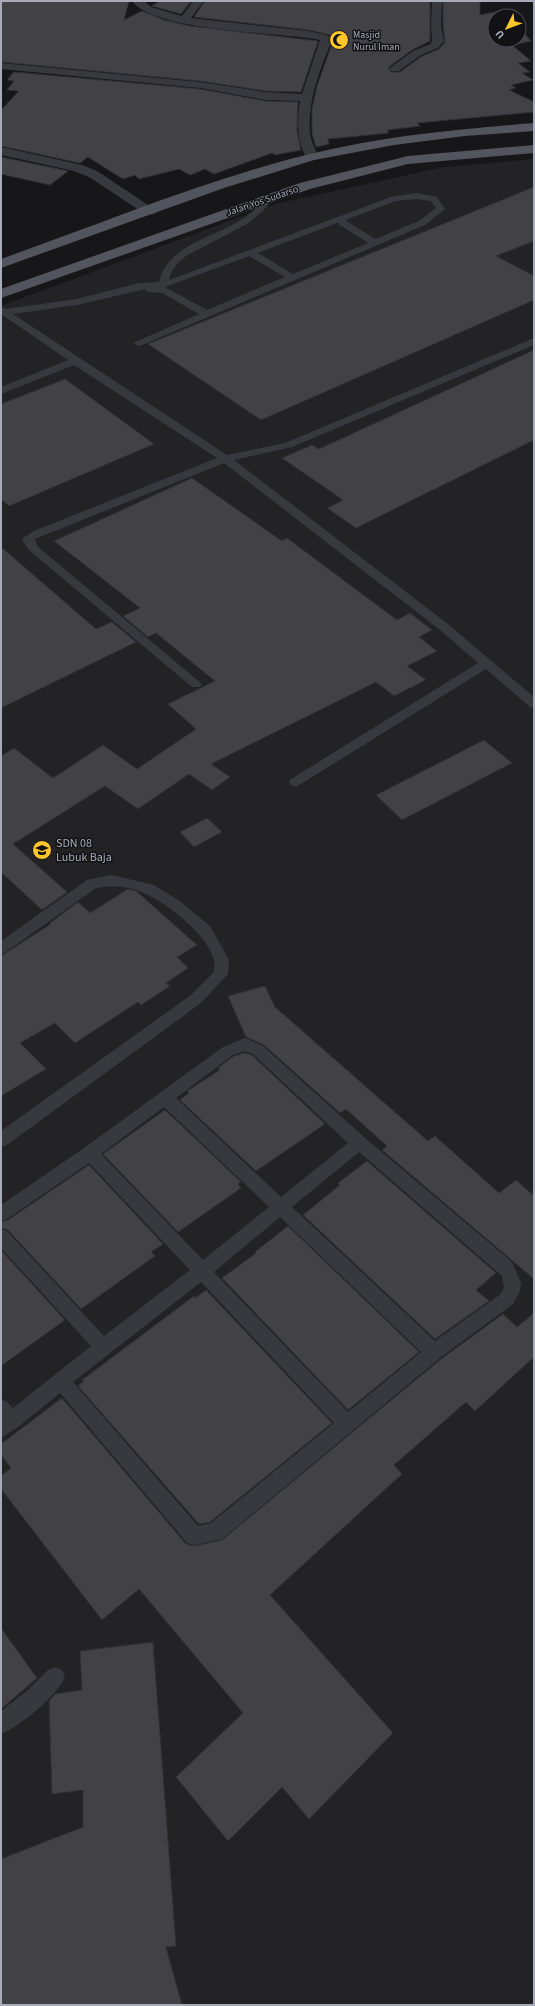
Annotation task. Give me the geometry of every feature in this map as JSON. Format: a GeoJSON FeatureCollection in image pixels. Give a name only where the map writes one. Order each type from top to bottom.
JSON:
{"type":"FeatureCollection","features":[{"type":"Feature","properties":{"kind":"main road"},"geometry":{"type":"LineString","coordinates":[[1,264],[220,186],[312,157],[394,141],[458,133],[534,127]]}},
{"type":"Feature","properties":{"kind":"main road","name":"Jalan Yos Sudarso"},"geometry":{"type":"LineString","coordinates":[[1,294],[271,197],[340,176],[408,160],[450,155],[534,149]]}},
{"type":"Feature","properties":{"kind":"street"},"geometry":{"type":"LineString","coordinates":[[137,1],[144,8],[184,20],[321,36],[326,40],[319,54],[305,116],[304,134],[312,157]]}},
{"type":"Feature","properties":{"kind":"street"},"geometry":{"type":"LineString","coordinates":[[184,20],[199,1]]}},
{"type":"Feature","properties":{"kind":"street"},"geometry":{"type":"LineString","coordinates":[[394,69],[417,53],[434,46],[438,41],[436,25],[437,1]]}},
{"type":"Feature","properties":{"kind":"street"},"geometry":{"type":"LineString","coordinates":[[1,66],[200,84],[265,96],[308,98]]}},
{"type":"Feature","properties":{"kind":"street"},"geometry":{"type":"LineString","coordinates":[[1,151],[71,167],[93,174],[150,211]]}},
{"type":"Feature","properties":{"kind":"lane"},"geometry":{"type":"LineString","coordinates":[[6,313],[77,302],[139,286],[163,285],[394,199],[416,196],[434,199],[441,209],[422,223],[138,343]]}},
{"type":"Feature","properties":{"kind":"lane"},"geometry":{"type":"LineString","coordinates":[[163,285],[165,273],[180,254],[244,222],[259,212],[271,197]]}},
{"type":"Feature","properties":{"kind":"lane"},"geometry":{"type":"LineString","coordinates":[[338,220],[375,243]]}},
{"type":"Feature","properties":{"kind":"lane"},"geometry":{"type":"LineString","coordinates":[[251,253],[293,278]]}},
{"type":"Feature","properties":{"kind":"lane"},"geometry":{"type":"LineString","coordinates":[[6,313],[77,307],[154,290],[164,290],[207,314]]}},
{"type":"Feature","properties":{"kind":"lane"},"geometry":{"type":"LineString","coordinates":[[6,313],[75,361],[225,459],[444,627],[485,664],[534,704]]}},
{"type":"Feature","properties":{"kind":"lane"},"geometry":{"type":"LineString","coordinates":[[196,684],[33,548],[29,542],[29,538],[38,532],[225,459],[288,445],[534,341]]}},
{"type":"Feature","properties":{"kind":"lane"},"geometry":{"type":"LineString","coordinates":[[1,390],[75,361]]}},
{"type":"Feature","properties":{"kind":"lane"},"geometry":{"type":"LineString","coordinates":[[296,782],[485,664]]}},
{"type":"Feature","properties":{"kind":"lane"},"geometry":{"type":"LineString","coordinates":[[1,948],[92,884],[111,880],[126,882],[149,889],[176,906],[205,930],[222,960],[221,974],[196,999],[1,1140]]}},
{"type":"Feature","properties":{"kind":"lane"},"geometry":{"type":"LineString","coordinates":[[1,1214],[90,1153],[234,1047],[245,1044],[258,1050],[359,1143],[506,1267],[512,1277],[512,1291],[507,1299],[434,1352],[215,1532],[194,1536],[62,1382]]}},
{"type":"Feature","properties":{"kind":"lane"},"geometry":{"type":"LineString","coordinates":[[165,1098],[434,1352]]}},
{"type":"Feature","properties":{"kind":"lane"},"geometry":{"type":"LineString","coordinates":[[5,1419],[62,1382],[103,1347],[202,1271],[359,1143]]}},
{"type":"Feature","properties":{"kind":"lane"},"geometry":{"type":"LineString","coordinates":[[90,1153],[346,1423]]}},
{"type":"Feature","properties":{"kind":"lane"},"geometry":{"type":"LineString","coordinates":[[1,1236],[103,1347]]}},
{"type":"Feature","properties":{"kind":"lane"},"geometry":{"type":"LineString","coordinates":[[1,1724],[35,1698],[55,1677]]}},
{"type":"Feature","properties":{"kind":"path"},"geometry":{"type":"LineString","coordinates":[[324,45],[417,53]]}},
{"type":"Feature","properties":{"kind":"shaded area"},"geometry":{"type":"Polygon","coordinates":[[[534,159],[534,2005],[1,2005],[1,306],[275,204],[444,167],[534,159]]]}},
{"type":"Feature","properties":{"kind":"building"},"geometry":{"type":"Polygon","coordinates":[[[1,1],[129,1],[124,20],[142,11],[164,20],[190,26],[318,41],[301,92],[265,91],[200,81],[1,62],[1,1]]]}},
{"type":"Feature","properties":{"kind":"building"},"geometry":{"type":"Polygon","coordinates":[[[160,1],[191,1],[181,14],[152,6],[160,1]]]}},
{"type":"Feature","properties":{"kind":"building"},"geometry":{"type":"Polygon","coordinates":[[[205,1],[430,1],[430,41],[412,50],[388,69],[391,72],[400,72],[422,56],[439,49],[445,42],[443,1],[480,1],[480,15],[487,14],[487,48],[516,48],[531,61],[518,63],[530,72],[522,73],[533,80],[511,85],[516,88],[509,90],[534,102],[534,112],[417,123],[420,126],[387,130],[389,133],[328,139],[329,144],[316,147],[312,133],[312,109],[317,86],[333,41],[330,35],[309,30],[194,17],[205,1]]]}},
{"type":"Feature","properties":{"kind":"building"},"geometry":{"type":"Polygon","coordinates":[[[527,36],[531,41],[527,42],[527,36]]]}},
{"type":"Feature","properties":{"kind":"building"},"geometry":{"type":"Polygon","coordinates":[[[14,72],[200,89],[265,101],[298,102],[297,131],[301,150],[275,155],[272,153],[214,174],[205,169],[190,175],[179,169],[139,179],[135,175],[123,179],[88,157],[80,163],[1,146],[1,110],[19,91],[7,90],[14,81],[7,80],[14,72]]]}},
{"type":"Feature","properties":{"kind":"building"},"geometry":{"type":"Polygon","coordinates":[[[1,157],[68,171],[50,185],[1,174],[1,157]]]}},
{"type":"Feature","properties":{"kind":"building"},"geometry":{"type":"Polygon","coordinates":[[[534,187],[534,241],[496,256],[534,276],[534,300],[261,420],[148,344],[534,187]]]}},
{"type":"Feature","properties":{"kind":"building"},"geometry":{"type":"Polygon","coordinates":[[[534,350],[534,440],[356,528],[327,508],[343,500],[282,458],[312,445],[319,449],[534,350]]]}},
{"type":"Feature","properties":{"kind":"building"},"geometry":{"type":"Polygon","coordinates":[[[65,379],[154,444],[9,506],[1,499],[1,404],[65,379]]]}},
{"type":"Feature","properties":{"kind":"building"},"geometry":{"type":"Polygon","coordinates":[[[192,478],[282,541],[287,538],[397,620],[410,613],[432,630],[419,637],[437,651],[407,666],[426,680],[394,696],[376,682],[211,764],[230,777],[212,790],[189,774],[138,809],[105,786],[13,844],[67,892],[42,910],[1,872],[1,756],[14,748],[53,778],[103,745],[137,769],[196,729],[168,704],[215,681],[156,633],[148,637],[123,616],[140,608],[54,541],[192,478]]]}},
{"type":"Feature","properties":{"kind":"building"},"geometry":{"type":"Polygon","coordinates":[[[1,547],[96,629],[112,622],[136,642],[1,708],[1,547]]]}},
{"type":"Feature","properties":{"kind":"building"},"geometry":{"type":"Polygon","coordinates":[[[484,740],[512,763],[402,820],[376,795],[484,740]]]}},
{"type":"Feature","properties":{"kind":"building"},"geometry":{"type":"Polygon","coordinates":[[[207,818],[222,832],[194,847],[180,832],[207,818]]]}},
{"type":"Feature","properties":{"kind":"building"},"geometry":{"type":"Polygon","coordinates":[[[128,889],[136,891],[197,945],[177,957],[188,968],[166,983],[170,986],[141,1005],[138,1002],[75,1043],[55,1023],[20,1043],[46,1069],[1,1096],[1,956],[51,924],[50,923],[78,902],[90,913],[128,889]]]}},
{"type":"Feature","properties":{"kind":"building"},"geometry":{"type":"Polygon","coordinates":[[[265,986],[275,1007],[428,1141],[435,1136],[499,1193],[516,1180],[534,1196],[534,1279],[382,1150],[387,1146],[346,1109],[340,1113],[264,1045],[246,1037],[228,996],[265,986]]]}},
{"type":"Feature","properties":{"kind":"building"},"geometry":{"type":"Polygon","coordinates":[[[245,1053],[252,1055],[325,1124],[256,1171],[180,1100],[189,1093],[187,1091],[220,1070],[218,1068],[234,1056],[245,1053]]]}},
{"type":"Feature","properties":{"kind":"building"},"geometry":{"type":"Polygon","coordinates":[[[165,1110],[241,1182],[238,1184],[241,1188],[178,1232],[103,1154],[165,1110]]]}},
{"type":"Feature","properties":{"kind":"building"},"geometry":{"type":"Polygon","coordinates":[[[367,1161],[496,1273],[476,1290],[489,1301],[435,1339],[303,1215],[340,1185],[338,1183],[367,1161]]]}},
{"type":"Feature","properties":{"kind":"building"},"geometry":{"type":"Polygon","coordinates":[[[89,1165],[163,1244],[151,1252],[155,1256],[81,1309],[8,1230],[1,1228],[1,1222],[8,1220],[89,1165]]]}},
{"type":"Feature","properties":{"kind":"building"},"geometry":{"type":"Polygon","coordinates":[[[288,1226],[419,1352],[348,1410],[222,1278],[256,1253],[255,1252],[288,1226]]]}},
{"type":"Feature","properties":{"kind":"building"},"geometry":{"type":"Polygon","coordinates":[[[1,1250],[65,1320],[1,1366],[1,1250]]]}},
{"type":"Feature","properties":{"kind":"building"},"geometry":{"type":"Polygon","coordinates":[[[206,1290],[332,1423],[210,1522],[199,1524],[78,1386],[84,1381],[82,1380],[194,1296],[195,1298],[206,1290]]]}},
{"type":"Feature","properties":{"kind":"building"},"geometry":{"type":"Polygon","coordinates":[[[534,1313],[534,1357],[475,1411],[466,1402],[394,1465],[402,1474],[270,1595],[393,1733],[309,1819],[282,1787],[228,1841],[176,1777],[243,1713],[139,1589],[102,1620],[1,1489],[1,1476],[11,1468],[1,1455],[1,1444],[62,1398],[186,1544],[194,1546],[222,1540],[441,1359],[503,1314],[517,1327],[534,1313]]]}},
{"type":"Feature","properties":{"kind":"building"},"geometry":{"type":"Polygon","coordinates":[[[1,1628],[37,1678],[1,1709],[1,1628]]]}},
{"type":"Feature","properties":{"kind":"building"},"geometry":{"type":"Polygon","coordinates":[[[153,1642],[176,1946],[166,1947],[182,2005],[1,2005],[1,1859],[83,1827],[83,1790],[52,1794],[49,1701],[55,1694],[82,1690],[80,1651],[153,1642]]]}},
{"type":"Feature","properties":{"kind":"place","name":"Masjid Nurul Iman"},"geometry":{"type":"Point","coordinates":[339,40]}},
{"type":"Feature","properties":{"kind":"place","name":"SDN 08 Lubuk Baja"},"geometry":{"type":"Point","coordinates":[42,850]}}]}
